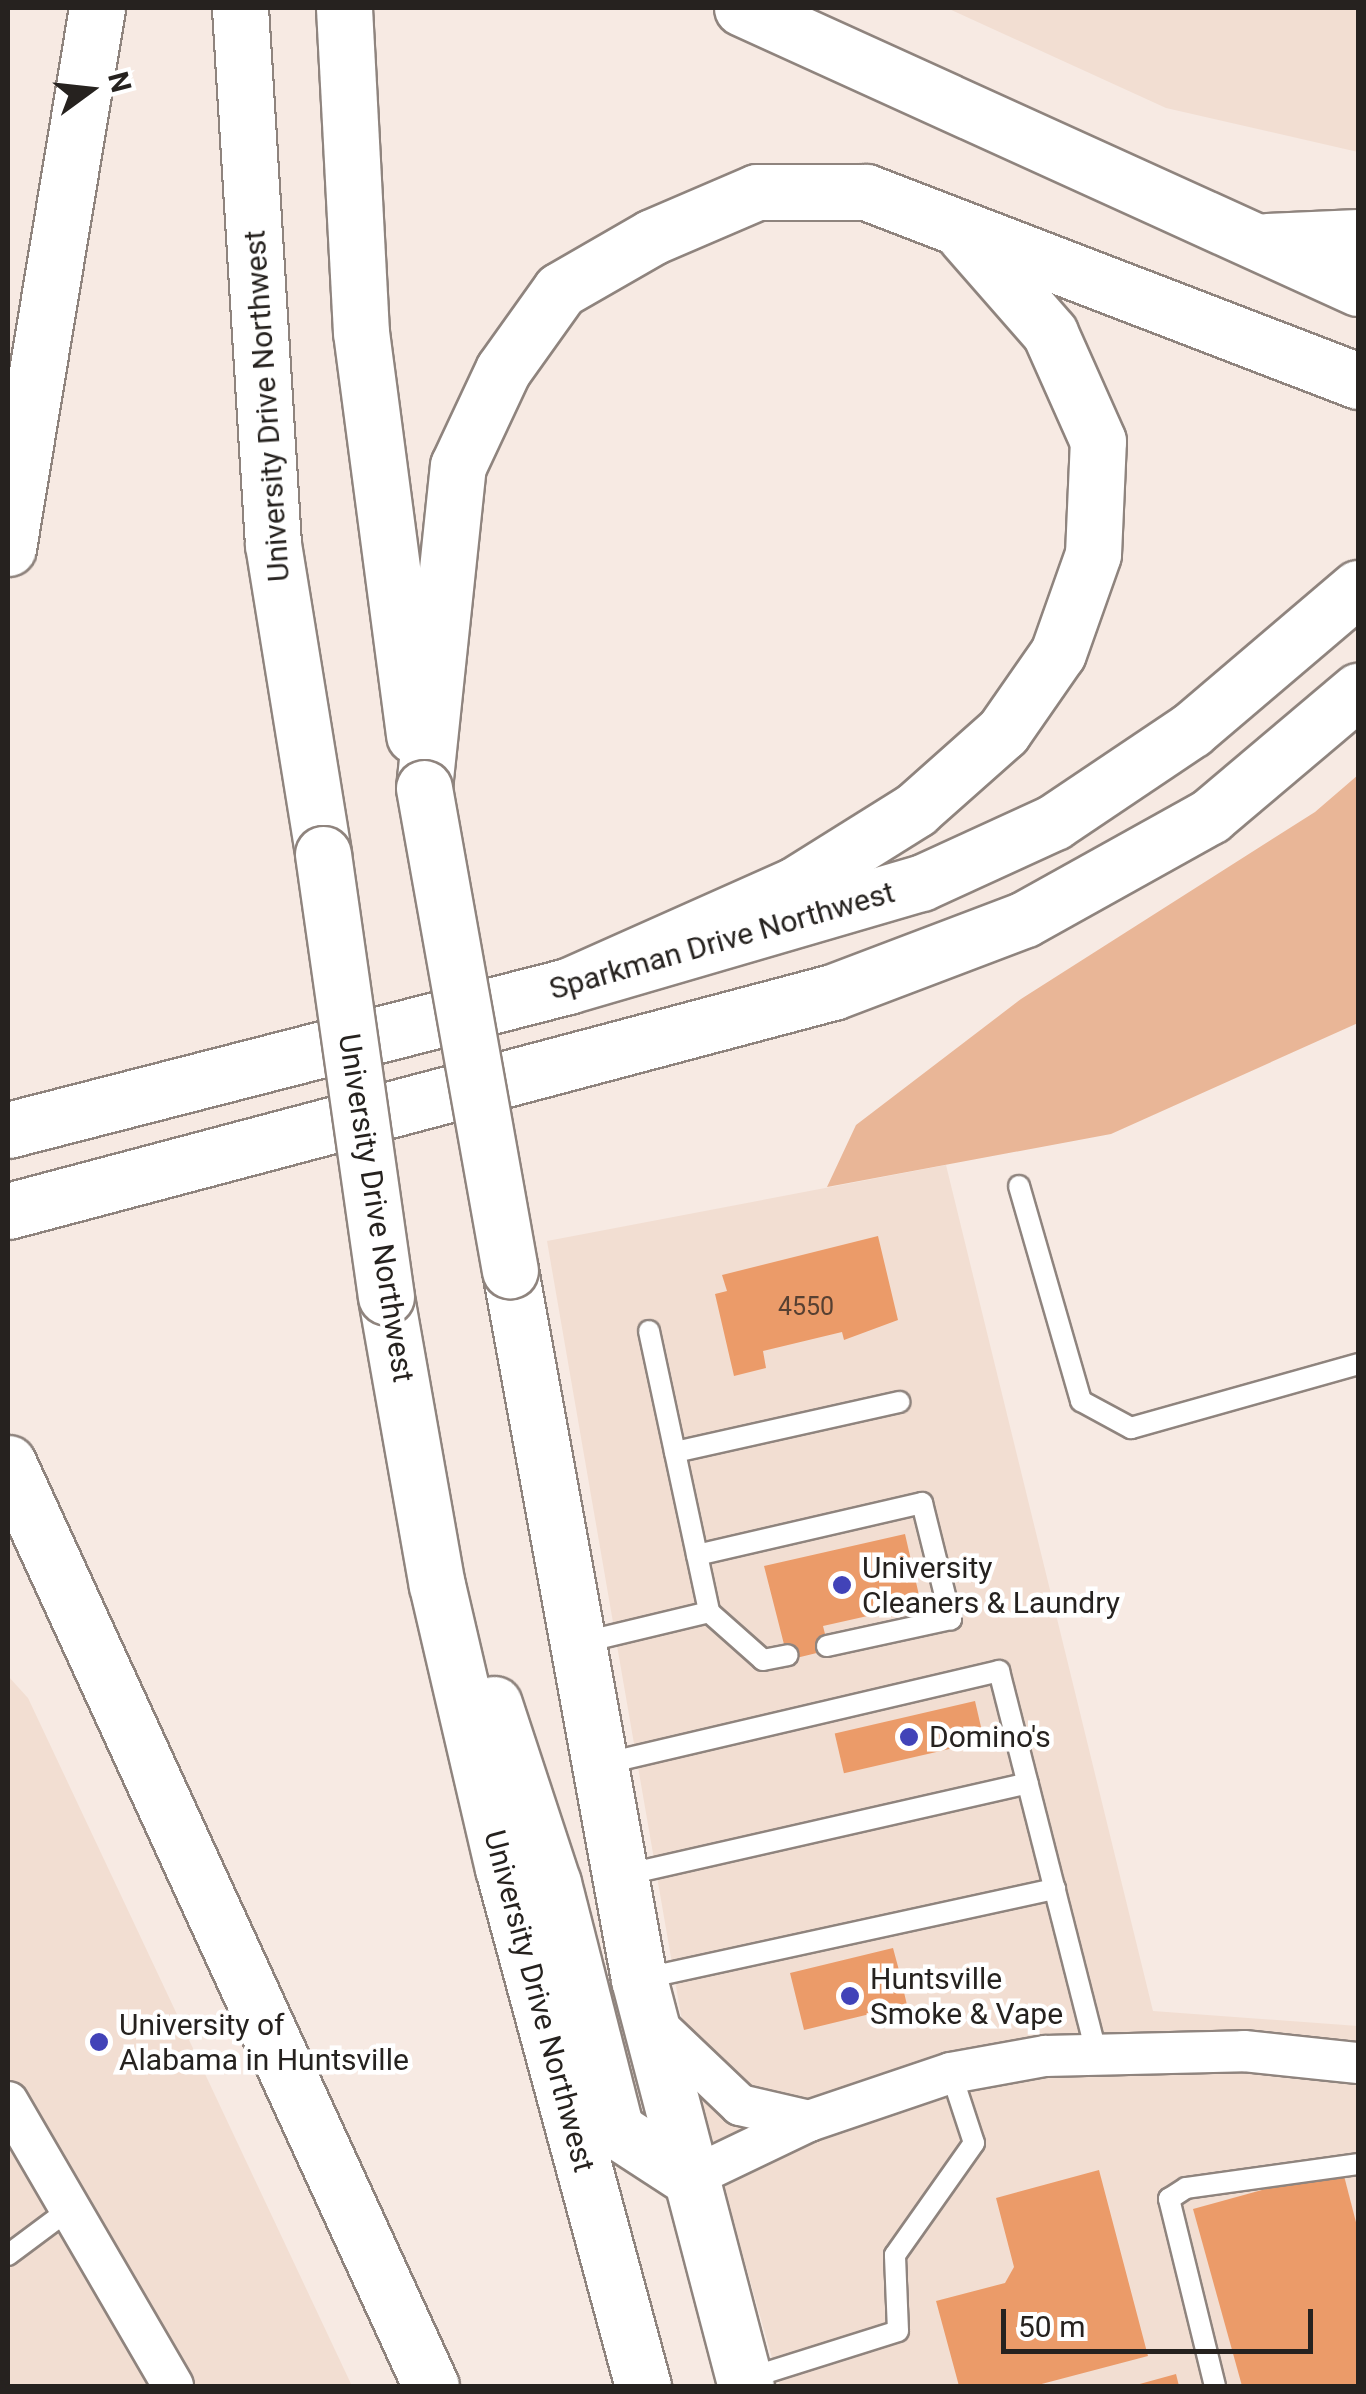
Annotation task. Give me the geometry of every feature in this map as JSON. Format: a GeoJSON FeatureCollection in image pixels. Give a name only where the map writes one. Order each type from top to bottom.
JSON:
{"type":"FeatureCollection","features":[{"type":"Feature","properties":{"kind":"main road"},"geometry":{"type":"LineString","coordinates":[[8,548],[97,8]]}},
{"type":"Feature","properties":{"kind":"main road","name":"University Drive Northwest"},"geometry":{"type":"LineString","coordinates":[[240,8],[272,544],[324,854],[386,1297],[452,1650],[643,2386]]}},
{"type":"Feature","properties":{"kind":"main road"},"geometry":{"type":"LineString","coordinates":[[344,8],[361,332],[396,649],[510,1270],[573,1644],[642,1996],[746,2383]]}},
{"type":"Feature","properties":{"kind":"main road"},"geometry":{"type":"LineString","coordinates":[[742,8],[1265,241],[1358,288]]}},
{"type":"Feature","properties":{"kind":"main road"},"geometry":{"type":"LineString","coordinates":[[424,788],[458,466],[504,370],[560,290],[757,192],[866,192],[963,234],[1358,381]]}},
{"type":"Feature","properties":{"kind":"main road"},"geometry":{"type":"LineString","coordinates":[[568,986],[795,885],[914,810],[1003,732],[1058,653],[1092,554],[1098,441],[1050,332],[963,234]]}},
{"type":"Feature","properties":{"kind":"main road"},"geometry":{"type":"LineString","coordinates":[[1265,241],[1358,237]]}},
{"type":"Feature","properties":{"kind":"main road","name":"Sparkman Drive Northwest"},"geometry":{"type":"LineString","coordinates":[[8,1130],[568,986],[920,883],[1054,822],[1191,730],[1358,588]]}},
{"type":"Feature","properties":{"kind":"main road"},"geometry":{"type":"LineString","coordinates":[[8,1211],[832,992],[1025,919],[1210,816],[1358,691]]}},
{"type":"Feature","properties":{"kind":"main road"},"geometry":{"type":"LineString","coordinates":[[8,1464],[431,2386]]}},
{"type":"Feature","properties":{"kind":"main road"},"geometry":{"type":"LineString","coordinates":[[8,1527],[58,1574]]}},
{"type":"Feature","properties":{"kind":"main road"},"geometry":{"type":"LineString","coordinates":[[452,1650],[494,1704],[514,1751],[616,2130],[690,2178]]}},
{"type":"Feature","properties":{"kind":"street"},"geometry":{"type":"LineString","coordinates":[[642,1996],[740,2104],[810,2121]]}},
{"type":"Feature","properties":{"kind":"street"},"geometry":{"type":"LineString","coordinates":[[690,2178],[810,2121],[951,2073],[1096,2051],[1358,2063]]}},
{"type":"Feature","properties":{"kind":"street"},"geometry":{"type":"LineString","coordinates":[[8,2102],[174,2386]]}},
{"type":"Feature","properties":{"kind":"lane"},"geometry":{"type":"LineString","coordinates":[[1020,1186],[1080,1400],[1131,1428],[1358,1364]]}},
{"type":"Feature","properties":{"kind":"lane"},"geometry":{"type":"LineString","coordinates":[[649,1331],[709,1612],[763,1660],[788,1655]]}},
{"type":"Feature","properties":{"kind":"lane"},"geometry":{"type":"LineString","coordinates":[[675,1452],[898,1402]]}},
{"type":"Feature","properties":{"kind":"lane"},"geometry":{"type":"LineString","coordinates":[[697,1555],[922,1503],[951,1620],[828,1646]]}},
{"type":"Feature","properties":{"kind":"lane"},"geometry":{"type":"LineString","coordinates":[[573,1644],[709,1612]]}},
{"type":"Feature","properties":{"kind":"lane"},"geometry":{"type":"LineString","coordinates":[[596,1766],[999,1671],[1096,2051]]}},
{"type":"Feature","properties":{"kind":"lane"},"geometry":{"type":"LineString","coordinates":[[618,1877],[1028,1783]]}},
{"type":"Feature","properties":{"kind":"lane"},"geometry":{"type":"LineString","coordinates":[[642,1996],[1055,1888]]}},
{"type":"Feature","properties":{"kind":"lane"},"geometry":{"type":"LineString","coordinates":[[746,2383],[898,2331],[895,2255],[974,2143],[951,2073]]}},
{"type":"Feature","properties":{"kind":"lane"},"geometry":{"type":"LineString","coordinates":[[1214,2386],[1168,2199],[1186,2188],[1340,2159],[1358,2164]]}},
{"type":"Feature","properties":{"kind":"lane"},"geometry":{"type":"LineString","coordinates":[[8,2255],[72,2208]]}},
{"type":"Feature","properties":{"kind":"shaded area"},"geometry":{"type":"Polygon","coordinates":[[[947,8],[1358,8],[1358,152],[1166,108],[947,8]]]}},
{"type":"Feature","properties":{"kind":"shaded area"},"geometry":{"type":"Polygon","coordinates":[[[1358,775],[1358,1023],[1111,1134],[827,1187],[856,1125],[1021,999],[1315,812],[1358,775]]]}},
{"type":"Feature","properties":{"kind":"shaded area"},"geometry":{"type":"Polygon","coordinates":[[[946,1165],[1153,2011],[1358,2026],[1358,2386],[780,2386],[691,2073],[547,1241],[946,1165]]]}},
{"type":"Feature","properties":{"kind":"shaded area","name":"University of Alabama in Huntsville"},"geometry":{"type":"Polygon","coordinates":[[[8,1676],[28,1698],[352,2386],[8,2386],[8,1676]]]}},
{"type":"Feature","properties":{"kind":"building"},"geometry":{"type":"Polygon","coordinates":[[[878,1236],[898,1320],[844,1340],[842,1332],[763,1351],[766,1368],[734,1376],[715,1294],[727,1291],[722,1275],[878,1236]]]}},
{"type":"Feature","properties":{"kind":"building","name":"University Cleaners & Laundry"},"geometry":{"type":"Polygon","coordinates":[[[905,1534],[921,1604],[823,1626],[829,1650],[788,1660],[764,1566],[905,1534]]]}},
{"type":"Feature","properties":{"kind":"building","name":"Domino's"},"geometry":{"type":"Polygon","coordinates":[[[975,1701],[984,1741],[844,1773],[835,1733],[975,1701]]]}},
{"type":"Feature","properties":{"kind":"building","name":"Huntsville Smoke & Vape"},"geometry":{"type":"Polygon","coordinates":[[[893,1948],[900,1974],[919,1970],[922,1983],[903,1988],[907,2005],[804,2030],[790,1973],[893,1948]]]}},
{"type":"Feature","properties":{"kind":"building"},"geometry":{"type":"Polygon","coordinates":[[[1342,2168],[1358,2230],[1358,2386],[1242,2386],[1193,2209],[1342,2168]]]}},
{"type":"Feature","properties":{"kind":"building"},"geometry":{"type":"Polygon","coordinates":[[[1099,2170],[1148,2356],[1034,2386],[959,2386],[936,2301],[1005,2283],[1014,2267],[996,2198],[1099,2170]]]}},
{"type":"Feature","properties":{"kind":"building"},"geometry":{"type":"Polygon","coordinates":[[[1176,2374],[1179,2386],[1136,2386],[1136,2385],[1176,2374]]]}},
{"type":"Feature","properties":{"kind":"place","name":"University Cleaners & Laundry"},"geometry":{"type":"Point","coordinates":[842,1585]}},
{"type":"Feature","properties":{"kind":"place","name":"Domino's"},"geometry":{"type":"Point","coordinates":[909,1737]}},
{"type":"Feature","properties":{"kind":"place","name":"Huntsville Smoke & Vape"},"geometry":{"type":"Point","coordinates":[850,1996]}},
{"type":"Feature","properties":{"kind":"place","name":"University of Alabama in Huntsville"},"geometry":{"type":"Point","coordinates":[99,2042]}}]}
